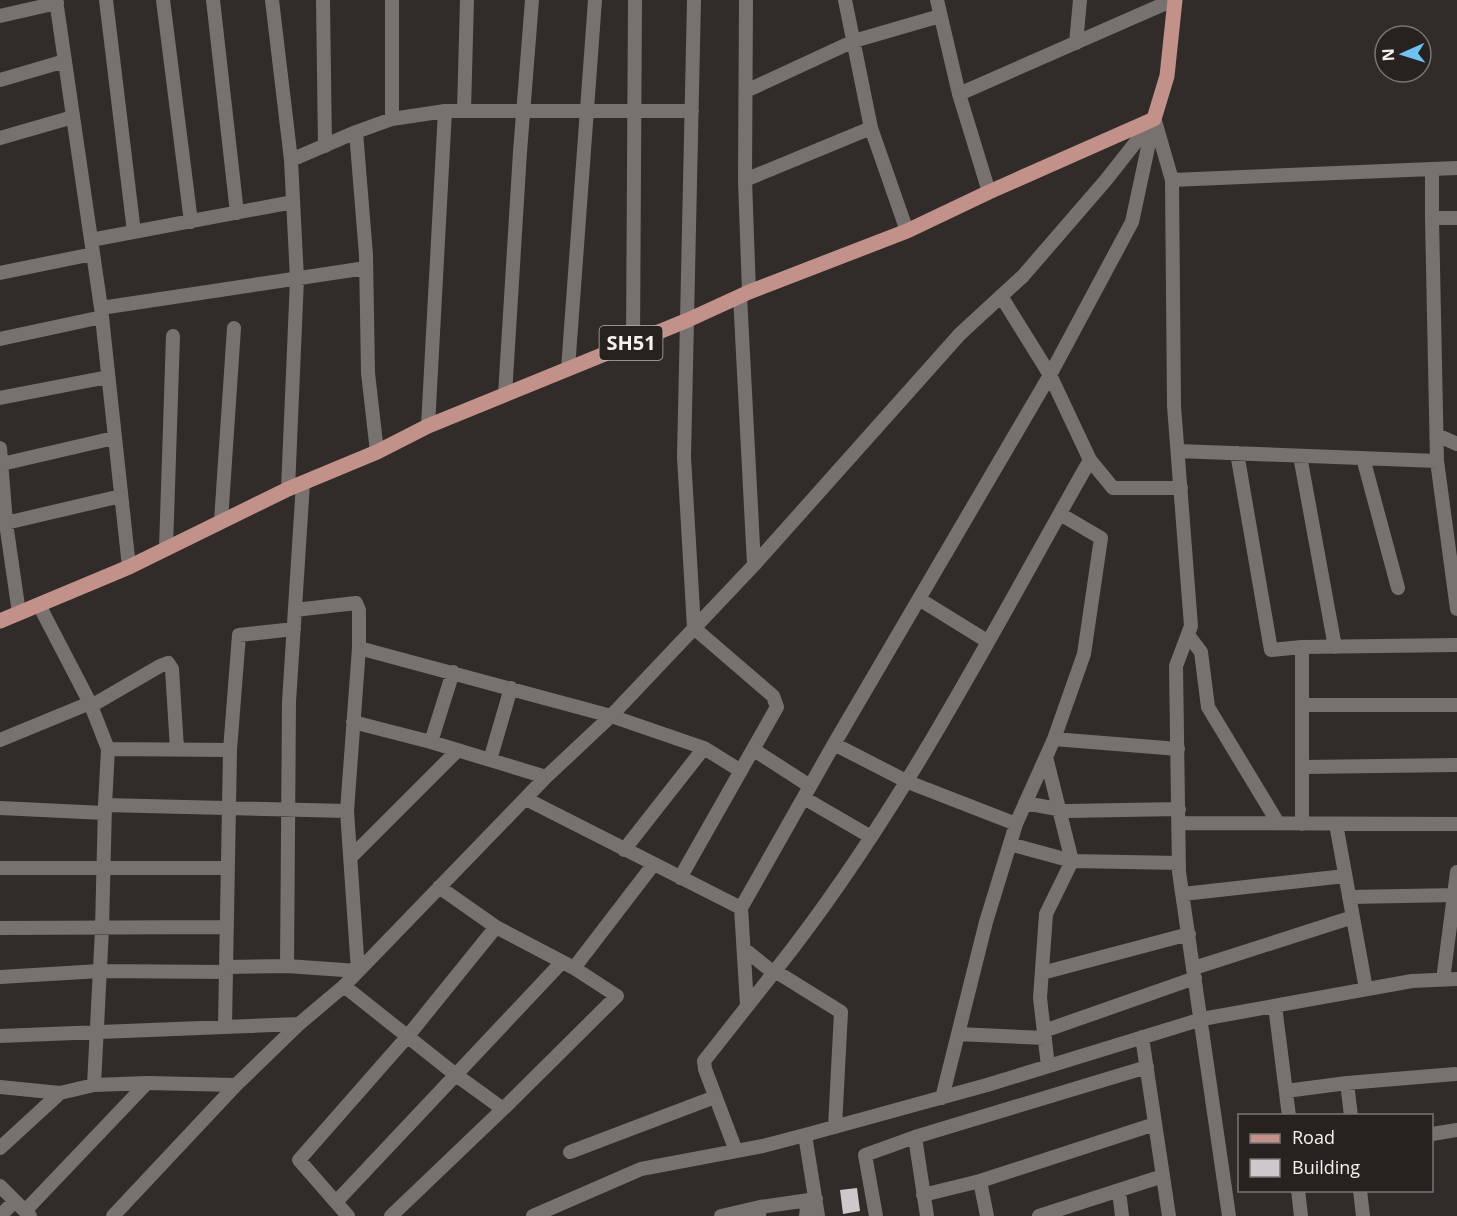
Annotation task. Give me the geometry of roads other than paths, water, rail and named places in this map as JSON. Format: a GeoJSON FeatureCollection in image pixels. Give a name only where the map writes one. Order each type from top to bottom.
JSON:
{"type":"FeatureCollection","features":[{"type":"Feature","properties":{"kind":"main road"},"geometry":{"type":"LineString","coordinates":[[1154,119],[1167,76],[1174,0]]}},
{"type":"Feature","properties":{"kind":"main road","name":"SH51"},"geometry":{"type":"LineString","coordinates":[[0,621],[129,567],[296,486],[377,453],[428,426],[688,320],[745,294],[907,231],[1154,119]]}},
{"type":"Feature","properties":{"kind":"street"},"geometry":{"type":"LineString","coordinates":[[106,0],[134,232]]}},
{"type":"Feature","properties":{"kind":"street"},"geometry":{"type":"LineString","coordinates":[[163,0],[191,222]]}},
{"type":"Feature","properties":{"kind":"street"},"geometry":{"type":"LineString","coordinates":[[213,0],[237,213]]}},
{"type":"Feature","properties":{"kind":"street"},"geometry":{"type":"LineString","coordinates":[[272,0],[291,160],[297,279],[295,610],[290,702],[287,966]]}},
{"type":"Feature","properties":{"kind":"street"},"geometry":{"type":"LineString","coordinates":[[323,0],[325,146]]}},
{"type":"Feature","properties":{"kind":"street"},"geometry":{"type":"LineString","coordinates":[[392,0],[392,119]]}},
{"type":"Feature","properties":{"kind":"street"},"geometry":{"type":"LineString","coordinates":[[464,111],[467,0]]}},
{"type":"Feature","properties":{"kind":"street"},"geometry":{"type":"LineString","coordinates":[[505,395],[532,0]]}},
{"type":"Feature","properties":{"kind":"street"},"geometry":{"type":"LineString","coordinates":[[568,369],[595,0]]}},
{"type":"Feature","properties":{"kind":"street"},"geometry":{"type":"LineString","coordinates":[[633,342],[635,0]]}},
{"type":"Feature","properties":{"kind":"street"},"geometry":{"type":"LineString","coordinates":[[680,878],[776,711],[776,700],[694,628],[684,457],[694,0]]}},
{"type":"Feature","properties":{"kind":"street"},"geometry":{"type":"LineString","coordinates":[[746,0],[745,294],[754,565]]}},
{"type":"Feature","properties":{"kind":"street"},"geometry":{"type":"LineString","coordinates":[[845,0],[871,128],[907,231]]}},
{"type":"Feature","properties":{"kind":"street"},"geometry":{"type":"LineString","coordinates":[[1076,43],[1080,0]]}},
{"type":"Feature","properties":{"kind":"street"},"geometry":{"type":"LineString","coordinates":[[959,94],[1174,0]]}},
{"type":"Feature","properties":{"kind":"street"},"geometry":{"type":"LineString","coordinates":[[0,16],[56,1],[102,313],[129,567]]}},
{"type":"Feature","properties":{"kind":"street"},"geometry":{"type":"LineString","coordinates":[[746,91],[854,40],[940,5],[959,94],[989,192]]}},
{"type":"Feature","properties":{"kind":"street"},"geometry":{"type":"LineString","coordinates":[[0,80],[65,62]]}},
{"type":"Feature","properties":{"kind":"street"},"geometry":{"type":"LineString","coordinates":[[291,160],[392,119],[445,111],[692,111]]}},
{"type":"Feature","properties":{"kind":"street"},"geometry":{"type":"LineString","coordinates":[[428,426],[445,111]]}},
{"type":"Feature","properties":{"kind":"street"},"geometry":{"type":"LineString","coordinates":[[0,138],[73,117]]}},
{"type":"Feature","properties":{"kind":"street"},"geometry":{"type":"LineString","coordinates":[[1154,119],[1172,180],[1174,406],[1191,626],[1176,666],[1179,863],[1229,1216]]}},
{"type":"Feature","properties":{"kind":"street"},"geometry":{"type":"LineString","coordinates":[[113,1216],[236,1086],[299,1024],[344,986],[546,777],[611,716],[754,565],[960,334],[1023,276],[1083,207],[1154,119]]}},
{"type":"Feature","properties":{"kind":"street"},"geometry":{"type":"LineString","coordinates":[[747,1005],[741,908],[1050,375],[1132,222],[1154,119]]}},
{"type":"Feature","properties":{"kind":"street"},"geometry":{"type":"LineString","coordinates":[[745,180],[871,128]]}},
{"type":"Feature","properties":{"kind":"street"},"geometry":{"type":"LineString","coordinates":[[356,132],[366,268],[369,372],[377,453]]}},
{"type":"Feature","properties":{"kind":"street"},"geometry":{"type":"LineString","coordinates":[[1172,180],[1457,168]]}},
{"type":"Feature","properties":{"kind":"street"},"geometry":{"type":"LineString","coordinates":[[1432,170],[1437,461],[1457,609]]}},
{"type":"Feature","properties":{"kind":"street"},"geometry":{"type":"LineString","coordinates":[[0,273],[92,247],[134,232],[293,202]]}},
{"type":"Feature","properties":{"kind":"street"},"geometry":{"type":"LineString","coordinates":[[1432,218],[1457,218]]}},
{"type":"Feature","properties":{"kind":"street"},"geometry":{"type":"LineString","coordinates":[[0,339],[102,313],[366,268]]}},
{"type":"Feature","properties":{"kind":"street"},"geometry":{"type":"LineString","coordinates":[[1001,296],[1050,375],[1090,460],[1113,488],[1180,488]]}},
{"type":"Feature","properties":{"kind":"street"},"geometry":{"type":"LineString","coordinates":[[221,521],[234,328]]}},
{"type":"Feature","properties":{"kind":"street"},"geometry":{"type":"LineString","coordinates":[[166,548],[174,336]]}},
{"type":"Feature","properties":{"kind":"street"},"geometry":{"type":"LineString","coordinates":[[0,398],[108,377]]}},
{"type":"Feature","properties":{"kind":"street"},"geometry":{"type":"LineString","coordinates":[[1437,435],[1457,444]]}},
{"type":"Feature","properties":{"kind":"street"},"geometry":{"type":"LineString","coordinates":[[2,464],[114,438]]}},
{"type":"Feature","properties":{"kind":"street"},"geometry":{"type":"LineString","coordinates":[[0,448],[5,534],[19,614]]}},
{"type":"Feature","properties":{"kind":"street"},"geometry":{"type":"LineString","coordinates":[[1178,451],[1437,461]]}},
{"type":"Feature","properties":{"kind":"street"},"geometry":{"type":"LineString","coordinates":[[1237,453],[1271,650],[1302,647],[1457,645]]}},
{"type":"Feature","properties":{"kind":"street"},"geometry":{"type":"LineString","coordinates":[[1300,456],[1335,647]]}},
{"type":"Feature","properties":{"kind":"street"},"geometry":{"type":"LineString","coordinates":[[1363,458],[1398,588]]}},
{"type":"Feature","properties":{"kind":"street"},"geometry":{"type":"LineString","coordinates":[[736,1150],[705,1069],[705,1059],[815,921],[908,782],[1090,460]]}},
{"type":"Feature","properties":{"kind":"street"},"geometry":{"type":"LineString","coordinates":[[5,534],[121,496]]}},
{"type":"Feature","properties":{"kind":"street"},"geometry":{"type":"LineString","coordinates":[[942,1098],[986,921],[1016,824],[1054,739],[1084,654],[1101,538],[1060,514]]}},
{"type":"Feature","properties":{"kind":"street"},"geometry":{"type":"LineString","coordinates":[[919,599],[987,641]]}},
{"type":"Feature","properties":{"kind":"street"},"geometry":{"type":"LineString","coordinates":[[295,610],[356,603],[359,610],[359,648],[347,811],[358,971]]}},
{"type":"Feature","properties":{"kind":"street"},"geometry":{"type":"LineString","coordinates":[[39,605],[91,705],[108,750],[94,1085]]}},
{"type":"Feature","properties":{"kind":"street"},"geometry":{"type":"LineString","coordinates":[[225,1026],[230,750],[239,635],[294,628]]}},
{"type":"Feature","properties":{"kind":"street"},"geometry":{"type":"LineString","coordinates":[[1188,635],[1201,652],[1208,707],[1278,824]]}},
{"type":"Feature","properties":{"kind":"street"},"geometry":{"type":"LineString","coordinates":[[1302,647],[1302,824]]}},
{"type":"Feature","properties":{"kind":"street"},"geometry":{"type":"LineString","coordinates":[[359,648],[611,716],[704,748],[741,771]]}},
{"type":"Feature","properties":{"kind":"street"},"geometry":{"type":"LineString","coordinates":[[0,740],[91,705],[168,663],[172,669],[177,749]]}},
{"type":"Feature","properties":{"kind":"street"},"geometry":{"type":"LineString","coordinates":[[431,742],[453,672]]}},
{"type":"Feature","properties":{"kind":"street"},"geometry":{"type":"LineString","coordinates":[[490,760],[511,688]]}},
{"type":"Feature","properties":{"kind":"street"},"geometry":{"type":"LineString","coordinates":[[1302,705],[1457,705]]}},
{"type":"Feature","properties":{"kind":"street"},"geometry":{"type":"LineString","coordinates":[[353,722],[431,742],[546,777]]}},
{"type":"Feature","properties":{"kind":"street"},"geometry":{"type":"LineString","coordinates":[[1054,739],[1178,748]]}},
{"type":"Feature","properties":{"kind":"street"},"geometry":{"type":"LineString","coordinates":[[834,744],[908,782],[1016,824]]}},
{"type":"Feature","properties":{"kind":"street"},"geometry":{"type":"LineString","coordinates":[[624,850],[704,748]]}},
{"type":"Feature","properties":{"kind":"street"},"geometry":{"type":"LineString","coordinates":[[108,750],[230,750]]}},
{"type":"Feature","properties":{"kind":"street"},"geometry":{"type":"LineString","coordinates":[[350,858],[458,750]]}},
{"type":"Feature","properties":{"kind":"street"},"geometry":{"type":"LineString","coordinates":[[754,750],[807,792],[871,837]]}},
{"type":"Feature","properties":{"kind":"street"},"geometry":{"type":"LineString","coordinates":[[1046,758],[1072,861],[1046,914],[1040,998],[1048,1066]]}},
{"type":"Feature","properties":{"kind":"street"},"geometry":{"type":"LineString","coordinates":[[1302,767],[1457,765]]}},
{"type":"Feature","properties":{"kind":"street"},"geometry":{"type":"LineString","coordinates":[[526,800],[741,908]]}},
{"type":"Feature","properties":{"kind":"street"},"geometry":{"type":"LineString","coordinates":[[1025,803],[1075,812],[1179,816],[1278,824],[1457,824]]}},
{"type":"Feature","properties":{"kind":"street"},"geometry":{"type":"LineString","coordinates":[[0,808],[228,808],[347,811]]}},
{"type":"Feature","properties":{"kind":"street"},"geometry":{"type":"LineString","coordinates":[[1336,824],[1366,989]]}},
{"type":"Feature","properties":{"kind":"street"},"geometry":{"type":"LineString","coordinates":[[1010,844],[1072,861],[1179,863]]}},
{"type":"Feature","properties":{"kind":"street"},"geometry":{"type":"LineString","coordinates":[[336,1202],[456,1075],[568,965],[653,865]]}},
{"type":"Feature","properties":{"kind":"street"},"geometry":{"type":"LineString","coordinates":[[0,868],[227,868]]}},
{"type":"Feature","properties":{"kind":"street"},"geometry":{"type":"LineString","coordinates":[[532,1216],[641,1169],[763,1146],[835,1127],[942,1098],[1202,1019],[1412,981],[1450,979],[1457,872]]}},
{"type":"Feature","properties":{"kind":"street"},"geometry":{"type":"LineString","coordinates":[[1183,894],[1345,876]]}},
{"type":"Feature","properties":{"kind":"street"},"geometry":{"type":"LineString","coordinates":[[391,1216],[617,996],[568,965],[496,927],[439,886]]}},
{"type":"Feature","properties":{"kind":"street"},"geometry":{"type":"LineString","coordinates":[[1349,897],[1455,895]]}},
{"type":"Feature","properties":{"kind":"street"},"geometry":{"type":"LineString","coordinates":[[958,1034],[1044,1034],[1195,973],[1353,917]]}},
{"type":"Feature","properties":{"kind":"street"},"geometry":{"type":"LineString","coordinates":[[0,928],[227,927]]}},
{"type":"Feature","properties":{"kind":"street"},"geometry":{"type":"LineString","coordinates":[[348,1216],[299,1160],[407,1037],[496,927]]}},
{"type":"Feature","properties":{"kind":"street"},"geometry":{"type":"LineString","coordinates":[[1042,974],[1189,934]]}},
{"type":"Feature","properties":{"kind":"street"},"geometry":{"type":"LineString","coordinates":[[744,949],[841,1012],[835,1127]]}},
{"type":"Feature","properties":{"kind":"street"},"geometry":{"type":"LineString","coordinates":[[0,976],[287,966],[358,971]]}},
{"type":"Feature","properties":{"kind":"street"},"geometry":{"type":"LineString","coordinates":[[344,986],[502,1109]]}},
{"type":"Feature","properties":{"kind":"street"},"geometry":{"type":"LineString","coordinates":[[1275,1006],[1289,1114]]}},
{"type":"Feature","properties":{"kind":"street"},"geometry":{"type":"LineString","coordinates":[[0,1036],[299,1024]]}},
{"type":"Feature","properties":{"kind":"street"},"geometry":{"type":"LineString","coordinates":[[1142,1037],[1169,1216]]}},
{"type":"Feature","properties":{"kind":"street"},"geometry":{"type":"LineString","coordinates":[[876,1216],[865,1155],[915,1137],[1147,1067]]}},
{"type":"Feature","properties":{"kind":"street"},"geometry":{"type":"LineString","coordinates":[[1286,1091],[1347,1083],[1455,1074]]}},
{"type":"Feature","properties":{"kind":"street"},"geometry":{"type":"LineString","coordinates":[[0,1087],[60,1093],[94,1085],[147,1083],[236,1086]]}},
{"type":"Feature","properties":{"kind":"street"},"geometry":{"type":"LineString","coordinates":[[0,1216],[23,1209],[147,1083]]}},
{"type":"Feature","properties":{"kind":"street"},"geometry":{"type":"LineString","coordinates":[[1347,1083],[1351,1114]]}},
{"type":"Feature","properties":{"kind":"street"},"geometry":{"type":"LineString","coordinates":[[0,1148],[60,1093]]}},
{"type":"Feature","properties":{"kind":"street"},"geometry":{"type":"LineString","coordinates":[[570,1152],[715,1097]]}},
{"type":"Feature","properties":{"kind":"street"},"geometry":{"type":"LineString","coordinates":[[923,1195],[980,1181],[1155,1124]]}},
{"type":"Feature","properties":{"kind":"street"},"geometry":{"type":"LineString","coordinates":[[1433,1134],[1457,1130]]}},
{"type":"Feature","properties":{"kind":"street"},"geometry":{"type":"LineString","coordinates":[[805,1135],[812,1199],[818,1216]]}},
{"type":"Feature","properties":{"kind":"street"},"geometry":{"type":"LineString","coordinates":[[915,1137],[927,1216]]}},
{"type":"Feature","properties":{"kind":"street"},"geometry":{"type":"LineString","coordinates":[[1039,1216],[1163,1176]]}},
{"type":"Feature","properties":{"kind":"street"},"geometry":{"type":"LineString","coordinates":[[980,1181],[987,1216]]}},
{"type":"Feature","properties":{"kind":"street"},"geometry":{"type":"LineString","coordinates":[[0,1186],[23,1209]]}},
{"type":"Feature","properties":{"kind":"street"},"geometry":{"type":"LineString","coordinates":[[1119,1191],[1122,1216]]}},
{"type":"Feature","properties":{"kind":"street"},"geometry":{"type":"LineString","coordinates":[[1298,1192],[1301,1216]]}},
{"type":"Feature","properties":{"kind":"street"},"geometry":{"type":"LineString","coordinates":[[1360,1192],[1363,1216]]}},
{"type":"Feature","properties":{"kind":"street"},"geometry":{"type":"LineString","coordinates":[[721,1216],[759,1212],[812,1199]]}},
{"type":"Feature","properties":{"kind":"street"},"geometry":{"type":"LineString","coordinates":[[806,1216],[812,1199]]}}]}
